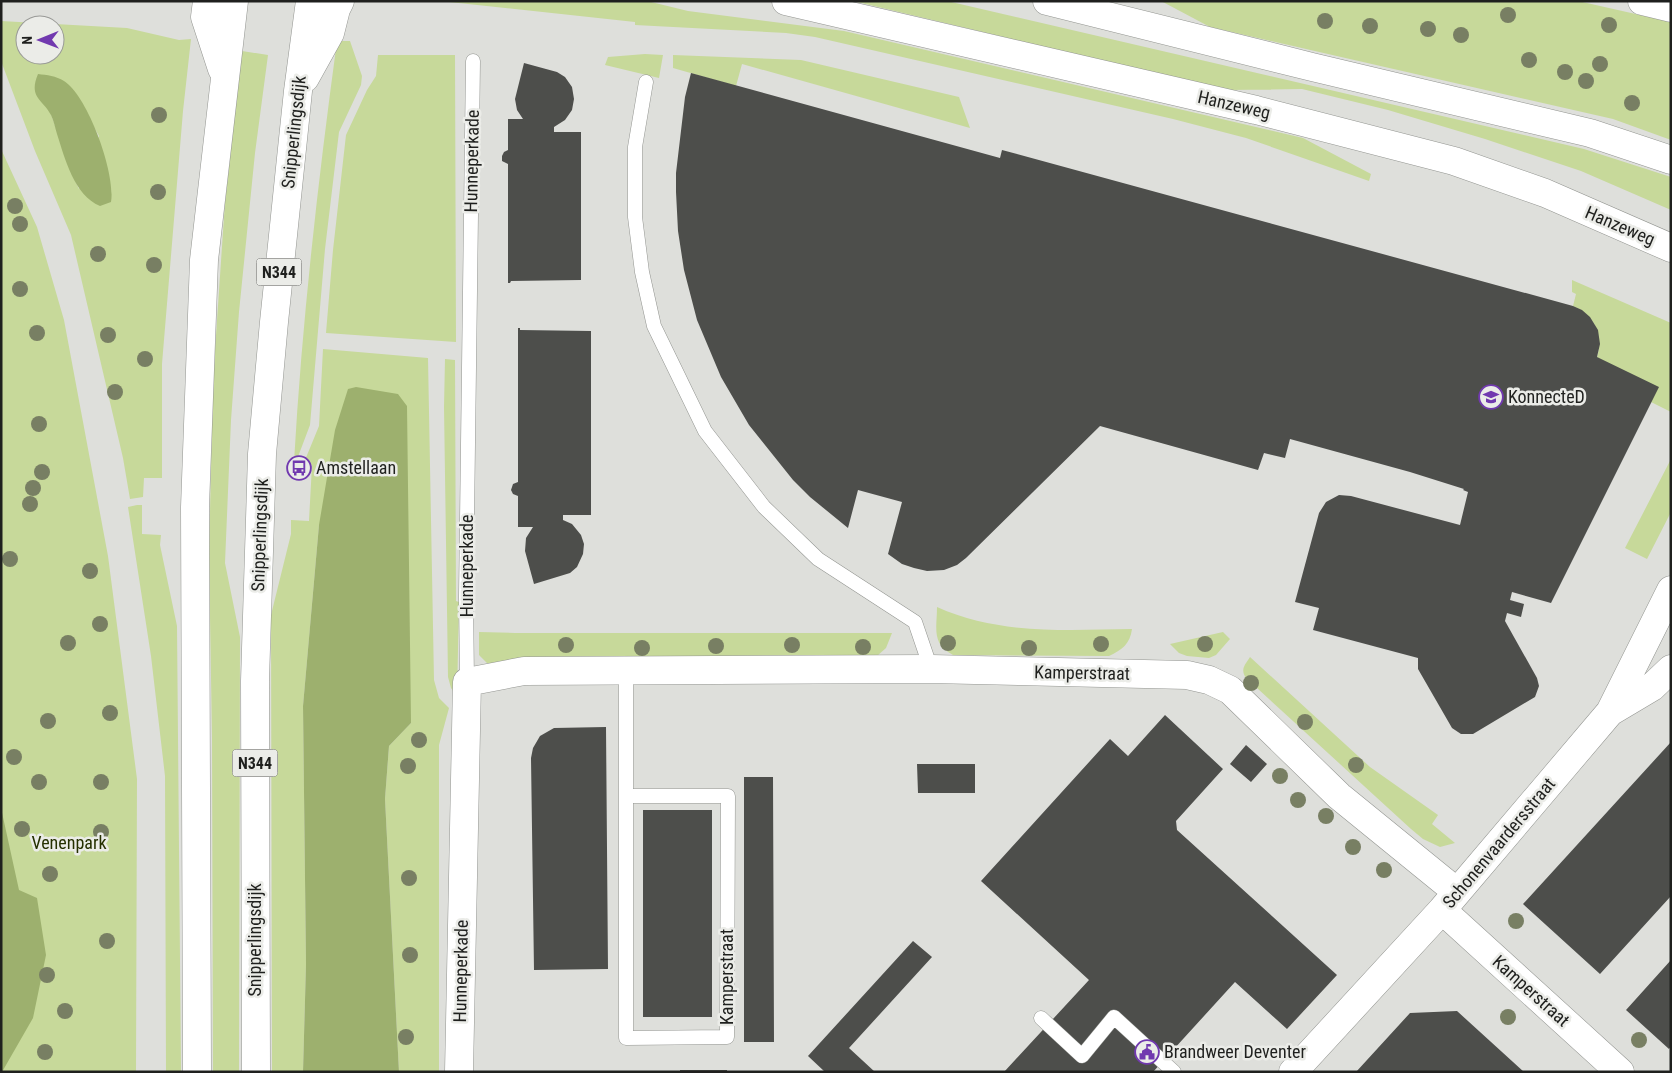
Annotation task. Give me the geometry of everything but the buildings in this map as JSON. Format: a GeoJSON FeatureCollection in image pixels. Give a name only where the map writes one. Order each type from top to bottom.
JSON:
{"type":"FeatureCollection","features":[{"type":"Feature","properties":{"kind":"main road"},"geometry":{"type":"LineString","coordinates":[[206,1],[205,17],[224,78]]}},
{"type":"Feature","properties":{"kind":"main road"},"geometry":{"type":"LineString","coordinates":[[197,1072],[195,507],[204,260],[234,1]]}},
{"type":"Feature","properties":{"kind":"main road","name":"Snipperlingsdijk"},"geometry":{"type":"LineString","coordinates":[[256,1072],[255,681],[262,454],[298,91],[310,1]]}},
{"type":"Feature","properties":{"kind":"main road"},"geometry":{"type":"LineString","coordinates":[[298,91],[330,33],[340,1]]}},
{"type":"Feature","properties":{"kind":"main road","name":"Hanzeweg"},"geometry":{"type":"LineString","coordinates":[[786,1],[1256,110],[1454,162],[1545,194],[1671,248]]}},
{"type":"Feature","properties":{"kind":"main road"},"geometry":{"type":"LineString","coordinates":[[1048,1],[1303,65],[1590,133],[1671,160]]}},
{"type":"Feature","properties":{"kind":"main road"},"geometry":{"type":"LineString","coordinates":[[1642,1],[1671,8]]}},
{"type":"Feature","properties":{"kind":"main road","name":"Schonenvaardersstraat"},"geometry":{"type":"LineString","coordinates":[[1293,1072],[1450,901],[1610,712],[1671,590]]}},
{"type":"Feature","properties":{"kind":"main road"},"geometry":{"type":"LineString","coordinates":[[1610,712],[1652,687],[1671,668]]}},
{"type":"Feature","properties":{"kind":"main road","name":"Kamperstraat"},"geometry":{"type":"LineString","coordinates":[[467,682],[524,670],[931,670],[1187,675],[1209,680],[1230,690],[1450,901],[1620,1072]]}},
{"type":"Feature","properties":{"kind":"main road","name":"Hunneperkade"},"geometry":{"type":"LineString","coordinates":[[459,1072],[467,682]]}},
{"type":"Feature","properties":{"kind":"lane","name":"Hunneperkade"},"geometry":{"type":"LineString","coordinates":[[467,682],[466,597],[473,61]]}},
{"type":"Feature","properties":{"kind":"lane"},"geometry":{"type":"LineString","coordinates":[[646,82],[635,146],[635,217],[642,272],[654,326],[668,356],[705,431],[764,507],[818,559],[915,622],[931,670]]}},
{"type":"Feature","properties":{"kind":"lane","name":"Kamperstraat"},"geometry":{"type":"LineString","coordinates":[[626,670],[626,796],[626,1038],[727,1037],[728,796],[626,796]]}},
{"type":"Feature","properties":{"kind":"lane"},"geometry":{"type":"LineString","coordinates":[[1041,1018],[1082,1056],[1114,1017],[1174,1072]]}},
{"type":"Feature","properties":{"kind":"green space"},"geometry":{"type":"Polygon","coordinates":[[[440,1],[647,1],[688,11],[844,31],[1303,138],[1371,174],[1369,181],[1246,138],[1173,119],[815,37],[786,33],[635,25],[635,22],[440,1]]]}},
{"type":"Feature","properties":{"kind":"green space"},"geometry":{"type":"Polygon","coordinates":[[[853,1],[947,1],[1584,149],[1671,177],[1671,210],[1581,171],[1485,139],[1388,110],[1302,89],[1225,90],[853,1]]]}},
{"type":"Feature","properties":{"kind":"green space"},"geometry":{"type":"Polygon","coordinates":[[[1161,1],[1578,1],[1671,22],[1671,140],[1613,119],[1210,27],[1161,1]]]}},
{"type":"Feature","properties":{"kind":"green space"},"geometry":{"type":"Polygon","coordinates":[[[1,21],[15,22],[15,65],[65,65],[65,25],[127,28],[179,40],[191,39],[183,111],[162,364],[162,478],[144,478],[143,497],[130,499],[123,458],[71,235],[35,151],[1,61],[1,21]],[[74,92],[51,114],[71,172],[79,189],[99,136],[74,92]]]}},
{"type":"Feature","properties":{"kind":"green space"},"geometry":{"type":"Polygon","coordinates":[[[337,41],[350,41],[362,76],[361,85],[339,132],[325,249],[310,425],[296,462],[294,462],[301,356],[311,251],[337,41]]]}},
{"type":"Feature","properties":{"kind":"green space"},"geometry":{"type":"Polygon","coordinates":[[[242,51],[268,55],[255,153],[239,312],[231,420],[225,563],[240,637],[239,1072],[213,1072],[212,738],[209,556],[213,380],[225,202],[242,51]]]}},
{"type":"Feature","properties":{"kind":"green space"},"geometry":{"type":"Polygon","coordinates":[[[645,54],[663,55],[659,78],[605,65],[608,57],[645,54]]]}},
{"type":"Feature","properties":{"kind":"green space"},"geometry":{"type":"Polygon","coordinates":[[[378,55],[455,55],[456,342],[326,333],[346,135],[367,90],[376,76],[378,55]]]}},
{"type":"Feature","properties":{"kind":"green space"},"geometry":{"type":"Polygon","coordinates":[[[673,55],[801,60],[959,97],[970,128],[742,64],[736,86],[673,68],[673,55]]]}},
{"type":"Feature","properties":{"kind":"green space","name":"Venenpark"},"geometry":{"type":"Polygon","coordinates":[[[1,149],[37,227],[64,320],[108,556],[137,779],[136,1072],[1,1072],[1,149]]]}},
{"type":"Feature","properties":{"kind":"green space"},"geometry":{"type":"Polygon","coordinates":[[[1572,280],[1671,323],[1671,412],[1651,402],[1597,357],[1599,341],[1596,327],[1587,315],[1573,306],[1576,294],[1572,292],[1572,280]]]}},
{"type":"Feature","properties":{"kind":"green space"},"geometry":{"type":"Polygon","coordinates":[[[323,349],[428,358],[434,680],[439,698],[449,708],[439,745],[439,1072],[399,1072],[385,799],[389,746],[411,723],[319,525],[303,706],[306,964],[303,1072],[272,1072],[271,615],[291,534],[291,520],[309,521],[312,465],[303,465],[319,426],[323,349]]]}},
{"type":"Feature","properties":{"kind":"green space"},"geometry":{"type":"Polygon","coordinates":[[[445,359],[455,360],[456,601],[459,602],[457,697],[451,688],[448,677],[445,359]]]}},
{"type":"Feature","properties":{"kind":"green space"},"geometry":{"type":"Polygon","coordinates":[[[1671,459],[1671,512],[1647,559],[1625,548],[1671,459]]]}},
{"type":"Feature","properties":{"kind":"green space"},"geometry":{"type":"Polygon","coordinates":[[[142,505],[142,534],[161,535],[160,545],[177,626],[181,1072],[166,1072],[165,776],[151,656],[128,507],[142,505]]]}},
{"type":"Feature","properties":{"kind":"green space"},"geometry":{"type":"Polygon","coordinates":[[[937,607],[960,616],[1009,627],[1058,630],[1132,629],[1125,646],[1109,656],[953,655],[946,651],[938,641],[936,629],[937,607]]]}},
{"type":"Feature","properties":{"kind":"green space"},"geometry":{"type":"Polygon","coordinates":[[[479,632],[892,633],[886,648],[877,656],[492,668],[479,655],[479,632]]]}},
{"type":"Feature","properties":{"kind":"green space"},"geometry":{"type":"Polygon","coordinates":[[[1223,632],[1230,639],[1216,655],[1209,658],[1187,656],[1179,653],[1170,644],[1223,632]]]}},
{"type":"Feature","properties":{"kind":"green space"},"geometry":{"type":"Polygon","coordinates":[[[1250,657],[1370,767],[1438,815],[1432,824],[1455,843],[1440,847],[1423,839],[1411,829],[1246,678],[1243,670],[1250,657]]]}},
{"type":"Feature","properties":{"kind":"shaded area"},"geometry":{"type":"Polygon","coordinates":[[[38,74],[48,75],[64,81],[73,89],[82,102],[91,118],[105,155],[109,173],[111,202],[100,206],[83,194],[77,185],[67,165],[51,115],[36,93],[35,82],[38,74]]]}},
{"type":"Feature","properties":{"kind":"shaded area"},"geometry":{"type":"Polygon","coordinates":[[[356,387],[398,394],[407,406],[411,723],[389,746],[385,799],[399,1072],[303,1072],[306,964],[303,706],[319,525],[335,430],[348,389],[356,387]]]}},
{"type":"Feature","properties":{"kind":"shaded area"},"geometry":{"type":"Polygon","coordinates":[[[1,808],[19,890],[37,898],[46,955],[33,1018],[2,1072],[1,808]]]}},
{"type":"Feature","properties":{"kind":"place","name":"KonnecteD"},"geometry":{"type":"Point","coordinates":[1491,397]}},
{"type":"Feature","properties":{"kind":"place","name":"Amstellaan"},"geometry":{"type":"Point","coordinates":[299,468]}},
{"type":"Feature","properties":{"kind":"place","name":"Brandweer Deventer"},"geometry":{"type":"Point","coordinates":[1147,1052]}}]}
